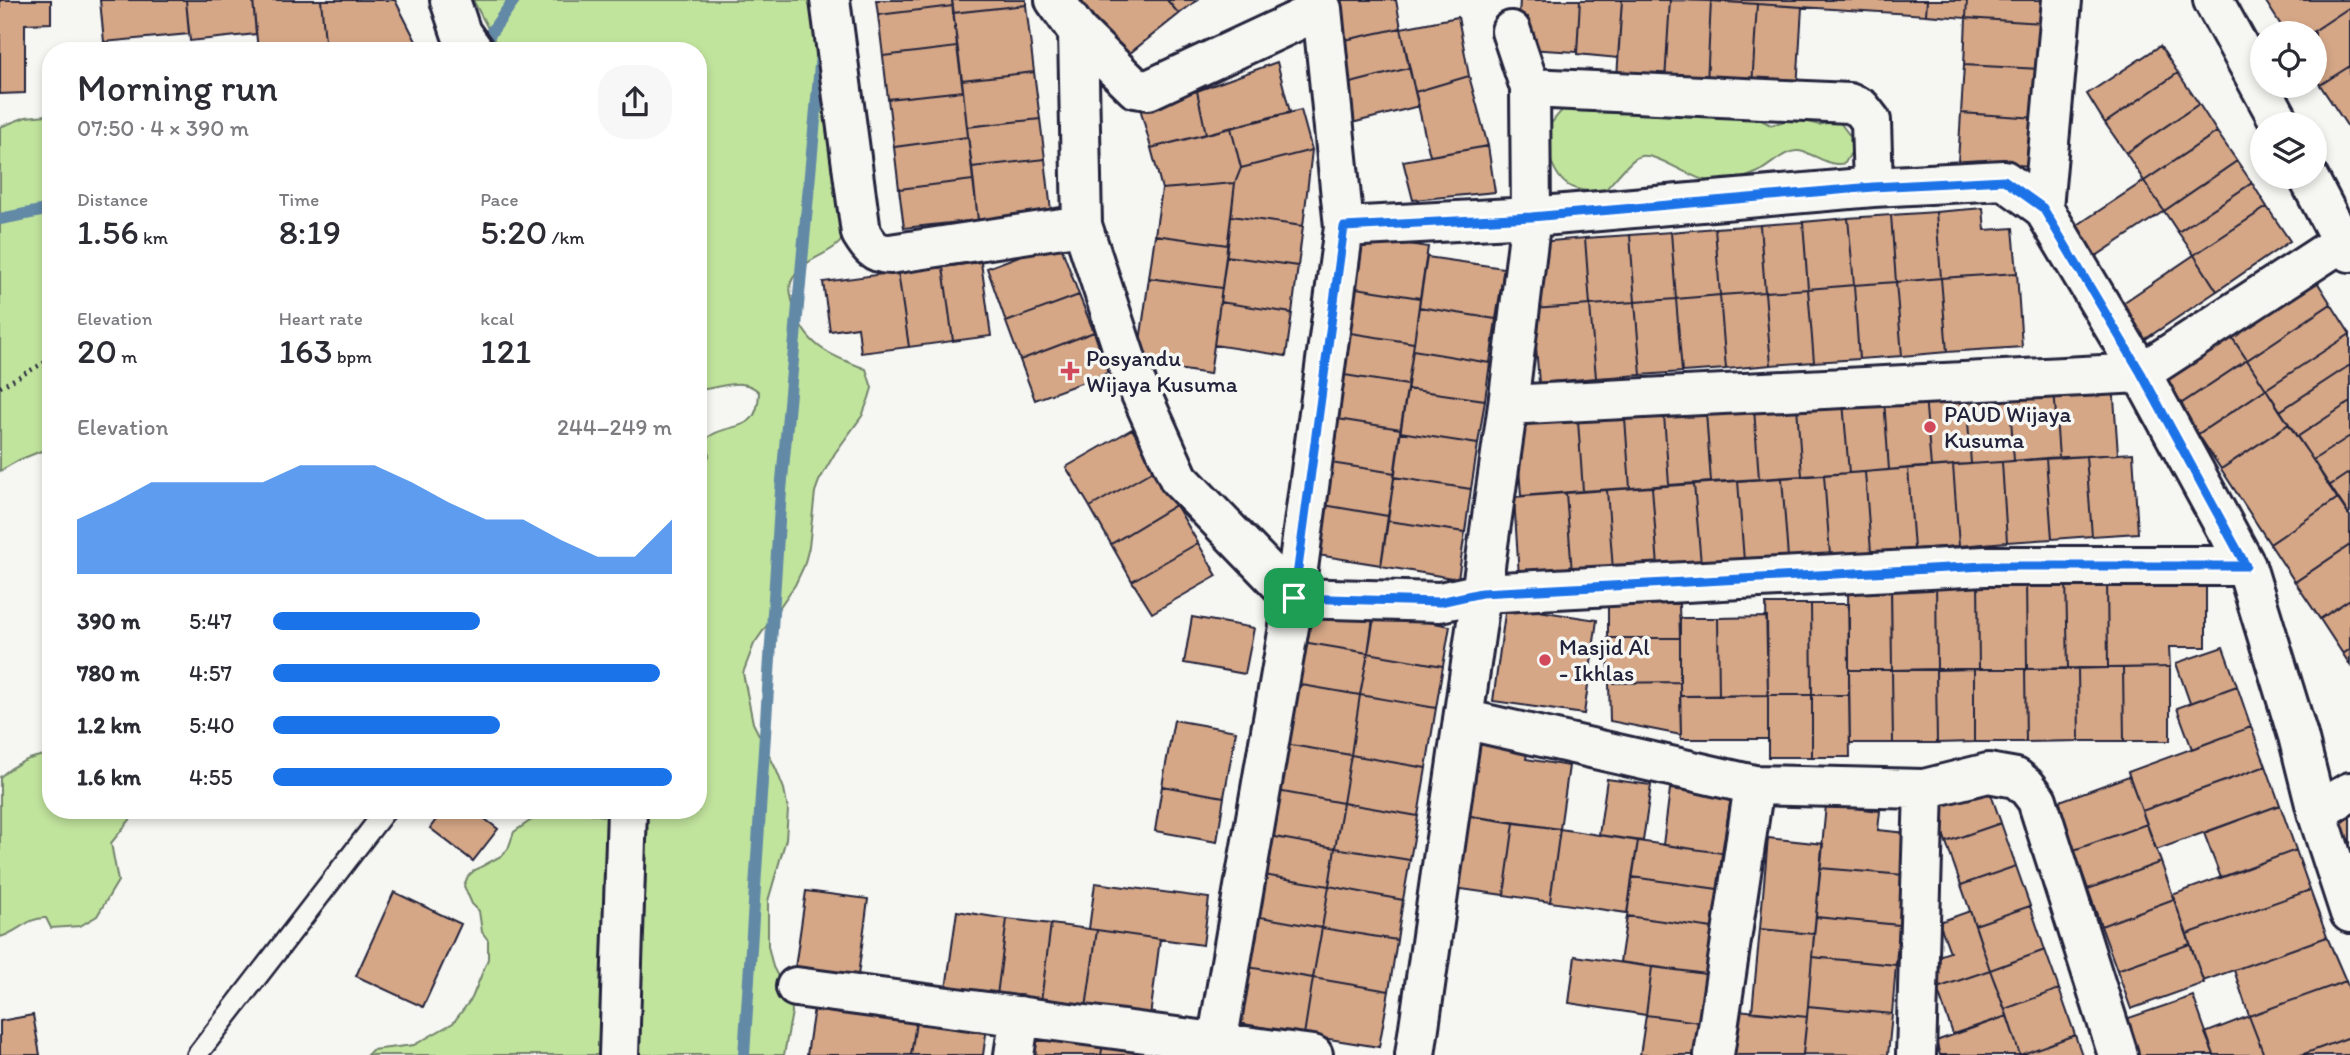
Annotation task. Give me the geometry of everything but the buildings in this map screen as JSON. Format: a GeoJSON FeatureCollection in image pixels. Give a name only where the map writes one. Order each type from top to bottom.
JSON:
{"type":"FeatureCollection","features":[{"type":"Feature","properties":{"kind":"street"},"geometry":{"type":"LineString","coordinates":[[830,0],[861,233],[874,251],[890,254],[1082,225]]}},
{"type":"Feature","properties":{"kind":"street"},"geometry":{"type":"LineString","coordinates":[[1055,0],[1078,32],[1135,88],[1148,90],[1320,5],[1344,227],[1294,598],[1217,1048]]}},
{"type":"Feature","properties":{"kind":"street"},"geometry":{"type":"LineString","coordinates":[[2043,208],[2062,0]]}},
{"type":"Feature","properties":{"kind":"street"},"geometry":{"type":"LineString","coordinates":[[2213,0],[2274,112]]}},
{"type":"Feature","properties":{"kind":"street"},"geometry":{"type":"LineString","coordinates":[[1415,1055],[1508,405],[1531,217],[1530,88],[1511,31]]}},
{"type":"Feature","properties":{"kind":"street"},"geometry":{"type":"LineString","coordinates":[[1078,32],[1082,225],[1128,365],[1180,479],[1294,598],[1440,602],[1481,593],[1985,566],[2246,566]]}},
{"type":"Feature","properties":{"kind":"street"},"geometry":{"type":"LineString","coordinates":[[1530,88],[1849,103],[1861,108],[1871,121],[1873,187]]}},
{"type":"Feature","properties":{"kind":"street"},"geometry":{"type":"LineString","coordinates":[[1344,227],[1531,217],[1873,187],[2004,180],[2043,208],[2141,373],[2246,566],[2298,736],[2317,812],[2350,913]]}},
{"type":"Feature","properties":{"kind":"street"},"geometry":{"type":"LineString","coordinates":[[1508,405],[2141,373],[2346,247],[2315,189]]}},
{"type":"Feature","properties":{"kind":"street"},"geometry":{"type":"LineString","coordinates":[[1463,719],[1754,785],[1924,789],[1988,773],[2016,778],[2038,800],[2118,1055]]}},
{"type":"Feature","properties":{"kind":"street"},"geometry":{"type":"LineString","coordinates":[[1714,1055],[1754,785]]}},
{"type":"Feature","properties":{"kind":"street"},"geometry":{"type":"LineString","coordinates":[[1916,1055],[1924,789]]}},
{"type":"Feature","properties":{"kind":"street"},"geometry":{"type":"LineString","coordinates":[[2317,812],[2350,792]]}},
{"type":"Feature","properties":{"kind":"street"},"geometry":{"type":"LineString","coordinates":[[619,1055],[627,819]]}},
{"type":"Feature","properties":{"kind":"street"},"geometry":{"type":"LineString","coordinates":[[796,986],[1020,1016],[1217,1048],[1313,1055]]}},
{"type":"Feature","properties":{"kind":"street"},"geometry":{"type":"LineString","coordinates":[[1014,1055],[1020,1016]]}},
{"type":"Feature","properties":{"kind":"lane"},"geometry":{"type":"LineString","coordinates":[[197,1055],[379,819]]}},
{"type":"Feature","properties":{"kind":"path"},"geometry":{"type":"LineString","coordinates":[[0,387],[42,364]]}},
{"type":"Feature","properties":{"kind":"green space"},"geometry":{"type":"Polygon","coordinates":[[[473,0],[836,0],[847,221],[840,242],[804,265],[791,281],[790,291],[798,318],[811,339],[841,359],[866,369],[872,388],[862,416],[835,453],[819,481],[804,566],[795,585],[754,644],[743,673],[753,723],[776,769],[788,809],[786,839],[768,901],[768,946],[773,967],[791,1001],[792,1012],[784,1055],[367,1055],[372,1050],[414,1045],[453,1023],[472,998],[488,959],[488,940],[482,932],[479,911],[472,904],[464,886],[468,876],[475,870],[501,856],[508,849],[514,832],[533,819],[707,819],[707,438],[748,422],[754,416],[759,392],[745,384],[707,388],[707,42],[495,42],[473,0]]]}},
{"type":"Feature","properties":{"kind":"green space"},"geometry":{"type":"Polygon","coordinates":[[[1563,109],[1698,116],[1738,115],[1759,119],[1771,125],[1799,119],[1819,125],[1838,120],[1856,144],[1845,163],[1833,164],[1805,152],[1793,151],[1752,175],[1719,182],[1698,178],[1655,158],[1638,157],[1604,191],[1584,191],[1569,186],[1558,176],[1548,152],[1547,131],[1563,109]]]}},
{"type":"Feature","properties":{"kind":"green space"},"geometry":{"type":"Polygon","coordinates":[[[42,116],[42,451],[0,471],[0,127],[26,117],[42,116]]]}},
{"type":"Feature","properties":{"kind":"green space"},"geometry":{"type":"Polygon","coordinates":[[[42,756],[42,819],[131,819],[111,843],[118,881],[97,916],[80,926],[51,928],[46,918],[40,918],[0,937],[0,777],[23,761],[42,756]]]}},
{"type":"Feature","properties":{"kind":"waterway"},"geometry":{"type":"LineString","coordinates":[[484,42],[514,0]]}},
{"type":"Feature","properties":{"kind":"waterway"},"geometry":{"type":"LineString","coordinates":[[744,1055],[781,491],[821,54]]}},
{"type":"Feature","properties":{"kind":"waterway"},"geometry":{"type":"LineString","coordinates":[[0,219],[42,211]]}},
{"type":"Feature","properties":{"kind":"place","name":"Posyandu Wijaya Kusuma"},"geometry":{"type":"Point","coordinates":[1070,371]}},
{"type":"Feature","properties":{"kind":"place","name":"PAUD Wijaya Kusuma"},"geometry":{"type":"Point","coordinates":[1930,427]}},
{"type":"Feature","properties":{"kind":"place","name":"Masjid Al - Ikhlas"},"geometry":{"type":"Point","coordinates":[1545,660]}},
{"type":"Feature","properties":{"kind":"route"},"geometry":{"type":"LineString","coordinates":[[2004,180],[2043,208],[2141,373],[2246,566],[1985,566],[1481,593],[1440,602],[1294,598],[1344,227],[1531,217],[1873,187],[2004,180]]}}]}
